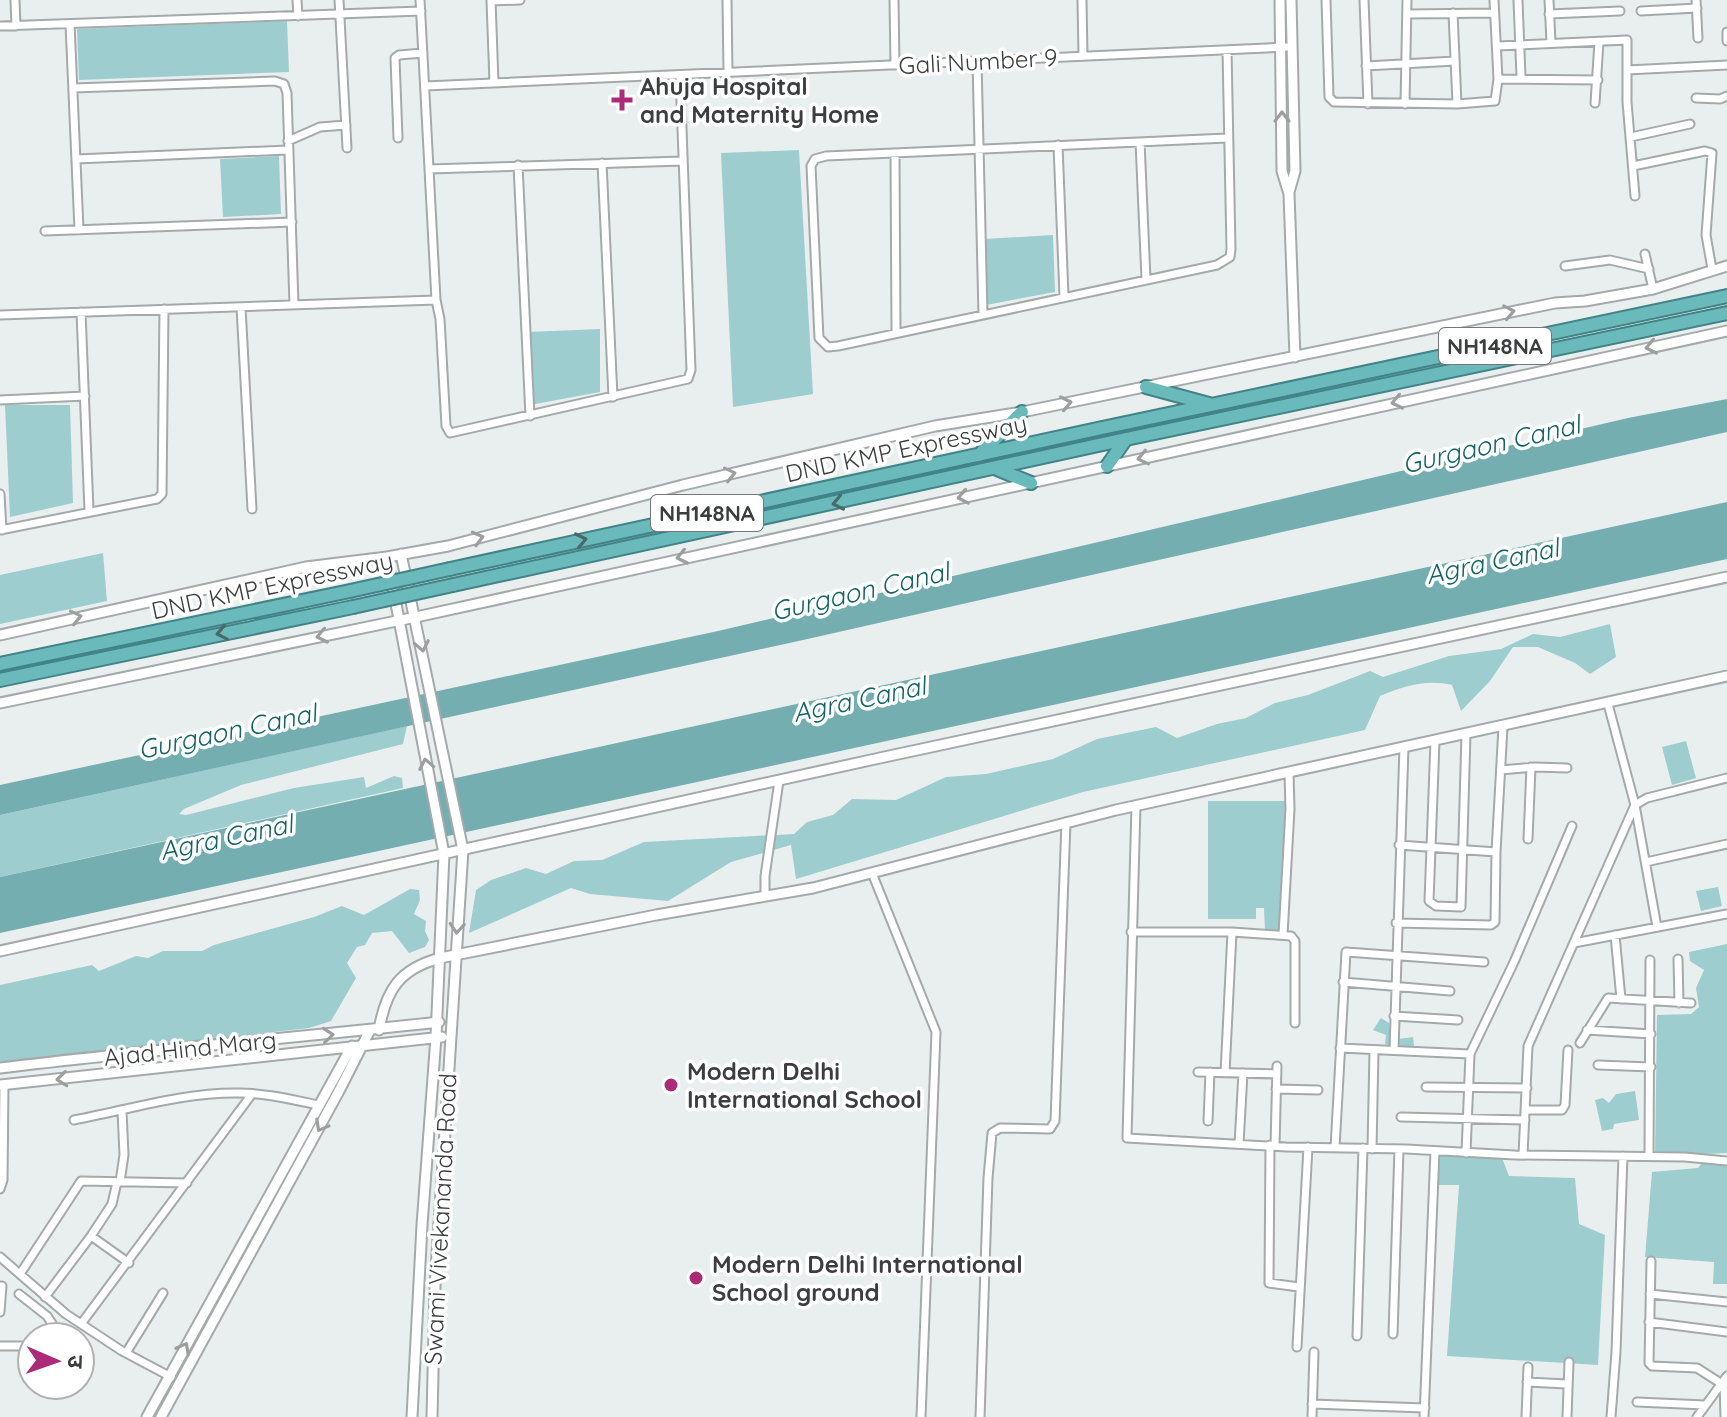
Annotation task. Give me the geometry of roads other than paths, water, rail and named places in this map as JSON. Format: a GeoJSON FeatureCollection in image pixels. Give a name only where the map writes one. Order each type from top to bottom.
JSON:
{"type":"FeatureCollection","features":[{"type":"Feature","properties":{"kind":"highway","name":"DND KMP Expressway"},"geometry":{"type":"LineString","coordinates":[[0,664],[1727,296]]}},
{"type":"Feature","properties":{"kind":"highway","name":"DND KMP Expressway"},"geometry":{"type":"LineString","coordinates":[[0,680],[1727,313]]}},
{"type":"Feature","properties":{"kind":"highway"},"geometry":{"type":"LineString","coordinates":[[1146,387],[1213,405]]}},
{"type":"Feature","properties":{"kind":"highway"},"geometry":{"type":"LineString","coordinates":[[979,455],[1022,412]]}},
{"type":"Feature","properties":{"kind":"highway"},"geometry":{"type":"LineString","coordinates":[[1107,466],[1126,439]]}},
{"type":"Feature","properties":{"kind":"highway"},"geometry":{"type":"LineString","coordinates":[[996,469],[1031,483]]}},
{"type":"Feature","properties":{"kind":"street"},"geometry":{"type":"LineString","coordinates":[[15,0],[16,26]]}},
{"type":"Feature","properties":{"kind":"street"},"geometry":{"type":"LineString","coordinates":[[297,0],[298,16]]}},
{"type":"Feature","properties":{"kind":"street"},"geometry":{"type":"LineString","coordinates":[[339,0],[347,148]]}},
{"type":"Feature","properties":{"kind":"street"},"geometry":{"type":"LineString","coordinates":[[420,0],[436,300],[448,431],[613,397],[685,380],[690,375],[680,75]]}},
{"type":"Feature","properties":{"kind":"street"},"geometry":{"type":"LineString","coordinates":[[494,83],[491,0],[520,0]]}},
{"type":"Feature","properties":{"kind":"street"},"geometry":{"type":"LineString","coordinates":[[727,0],[728,72]]}},
{"type":"Feature","properties":{"kind":"street"},"geometry":{"type":"LineString","coordinates":[[894,0],[895,65]]}},
{"type":"Feature","properties":{"kind":"street"},"geometry":{"type":"LineString","coordinates":[[1082,0],[1083,56]]}},
{"type":"Feature","properties":{"kind":"street"},"geometry":{"type":"LineString","coordinates":[[1280,0],[1295,171],[1289,194],[1295,357]]}},
{"type":"Feature","properties":{"kind":"street"},"geometry":{"type":"LineString","coordinates":[[1286,47],[1291,0]]}},
{"type":"Feature","properties":{"kind":"street"},"geometry":{"type":"LineString","coordinates":[[1326,0],[1329,97],[1339,103],[1368,104],[1495,101],[1498,46],[1494,0]]}},
{"type":"Feature","properties":{"kind":"street"},"geometry":{"type":"LineString","coordinates":[[1364,0],[1368,104]]}},
{"type":"Feature","properties":{"kind":"street"},"geometry":{"type":"LineString","coordinates":[[1405,104],[1407,0]]}},
{"type":"Feature","properties":{"kind":"street"},"geometry":{"type":"LineString","coordinates":[[1518,0],[1521,77]]}},
{"type":"Feature","properties":{"kind":"street"},"geometry":{"type":"LineString","coordinates":[[1549,0],[1551,43]]}},
{"type":"Feature","properties":{"kind":"street"},"geometry":{"type":"LineString","coordinates":[[1641,11],[1696,4],[1698,38]]}},
{"type":"Feature","properties":{"kind":"street"},"geometry":{"type":"LineString","coordinates":[[0,26],[421,11]]}},
{"type":"Feature","properties":{"kind":"street"},"geometry":{"type":"LineString","coordinates":[[1549,14],[1620,11]]}},
{"type":"Feature","properties":{"kind":"street"},"geometry":{"type":"LineString","coordinates":[[1453,13],[1457,104]]}},
{"type":"Feature","properties":{"kind":"street"},"geometry":{"type":"LineString","coordinates":[[1407,14],[1494,13]]}},
{"type":"Feature","properties":{"kind":"street"},"geometry":{"type":"LineString","coordinates":[[70,24],[79,230]]}},
{"type":"Feature","properties":{"kind":"street"},"geometry":{"type":"LineString","coordinates":[[1727,32],[1727,41]]}},
{"type":"Feature","properties":{"kind":"street"},"geometry":{"type":"LineString","coordinates":[[1498,46],[1627,40],[1627,102],[1635,196]]}},
{"type":"Feature","properties":{"kind":"street"},"geometry":{"type":"LineString","coordinates":[[1595,103],[1599,42]]}},
{"type":"Feature","properties":{"kind":"street","name":"Gali Number 9"},"geometry":{"type":"LineString","coordinates":[[425,86],[1286,47]]}},
{"type":"Feature","properties":{"kind":"street"},"geometry":{"type":"LineString","coordinates":[[1227,50],[1230,257],[1217,265],[838,346],[828,347],[819,338],[811,166],[820,156],[1227,138]]}},
{"type":"Feature","properties":{"kind":"street"},"geometry":{"type":"LineString","coordinates":[[398,138],[395,58],[423,53]]}},
{"type":"Feature","properties":{"kind":"street"},"geometry":{"type":"LineString","coordinates":[[977,61],[983,315]]}},
{"type":"Feature","properties":{"kind":"street"},"geometry":{"type":"LineString","coordinates":[[1366,66],[1455,61]]}},
{"type":"Feature","properties":{"kind":"street"},"geometry":{"type":"LineString","coordinates":[[1627,70],[1727,65]]}},
{"type":"Feature","properties":{"kind":"street"},"geometry":{"type":"LineString","coordinates":[[1498,79],[1598,80]]}},
{"type":"Feature","properties":{"kind":"street"},"geometry":{"type":"LineString","coordinates":[[73,88],[284,84],[287,93],[294,305]]}},
{"type":"Feature","properties":{"kind":"street"},"geometry":{"type":"LineString","coordinates":[[1696,98],[1720,99],[1727,96]]}},
{"type":"Feature","properties":{"kind":"street"},"geometry":{"type":"LineString","coordinates":[[1631,137],[1690,124]]}},
{"type":"Feature","properties":{"kind":"street"},"geometry":{"type":"LineString","coordinates":[[288,141],[320,127],[346,125]]}},
{"type":"Feature","properties":{"kind":"street"},"geometry":{"type":"LineString","coordinates":[[1140,142],[1146,279]]}},
{"type":"Feature","properties":{"kind":"street"},"geometry":{"type":"LineString","coordinates":[[1058,145],[1064,296]]}},
{"type":"Feature","properties":{"kind":"street"},"geometry":{"type":"LineString","coordinates":[[76,159],[288,150]]}},
{"type":"Feature","properties":{"kind":"street"},"geometry":{"type":"LineString","coordinates":[[1633,166],[1705,151],[1712,153],[1706,235],[1712,269]]}},
{"type":"Feature","properties":{"kind":"street"},"geometry":{"type":"LineString","coordinates":[[895,153],[896,333]]}},
{"type":"Feature","properties":{"kind":"street"},"geometry":{"type":"LineString","coordinates":[[429,169],[683,161]]}},
{"type":"Feature","properties":{"kind":"street"},"geometry":{"type":"LineString","coordinates":[[602,163],[613,397]]}},
{"type":"Feature","properties":{"kind":"street"},"geometry":{"type":"LineString","coordinates":[[518,165],[530,416]]}},
{"type":"Feature","properties":{"kind":"street"},"geometry":{"type":"LineString","coordinates":[[45,231],[292,222]]}},
{"type":"Feature","properties":{"kind":"street"},"geometry":{"type":"LineString","coordinates":[[1645,254],[1653,289]]}},
{"type":"Feature","properties":{"kind":"street"},"geometry":{"type":"LineString","coordinates":[[1565,266],[1610,260],[1649,269]]}},
{"type":"Feature","properties":{"kind":"street"},"geometry":{"type":"LineString","coordinates":[[0,635],[306,567],[448,546],[683,485],[935,426],[1022,412],[1555,303],[1653,289],[1727,266]]}},
{"type":"Feature","properties":{"kind":"street"},"geometry":{"type":"LineString","coordinates":[[0,315],[436,300]]}},
{"type":"Feature","properties":{"kind":"street"},"geometry":{"type":"LineString","coordinates":[[241,307],[252,509]]}},
{"type":"Feature","properties":{"kind":"street"},"geometry":{"type":"LineString","coordinates":[[0,494],[1,530],[157,499],[162,494],[164,309]]}},
{"type":"Feature","properties":{"kind":"street"},"geometry":{"type":"LineString","coordinates":[[81,312],[89,511]]}},
{"type":"Feature","properties":{"kind":"street"},"geometry":{"type":"LineString","coordinates":[[0,703],[416,617],[899,509],[1727,331]]}},
{"type":"Feature","properties":{"kind":"street"},"geometry":{"type":"LineString","coordinates":[[0,400],[85,396]]}},
{"type":"Feature","properties":{"kind":"street","name":"Swami Vivekananda Road"},"geometry":{"type":"LineString","coordinates":[[401,554],[463,850],[435,1286],[432,1417]]}},
{"type":"Feature","properties":{"kind":"street"},"geometry":{"type":"LineString","coordinates":[[387,557],[444,854],[437,1022],[412,1417]]}},
{"type":"Feature","properties":{"kind":"street"},"geometry":{"type":"LineString","coordinates":[[0,951],[1727,577]]}},
{"type":"Feature","properties":{"kind":"street"},"geometry":{"type":"LineString","coordinates":[[147,1417],[319,1105],[357,1048],[374,1031],[403,974],[422,963],[813,888],[1136,805],[1727,676]]}},
{"type":"Feature","properties":{"kind":"street"},"geometry":{"type":"LineString","coordinates":[[1608,704],[1635,805],[1657,927]]}},
{"type":"Feature","properties":{"kind":"street"},"geometry":{"type":"LineString","coordinates":[[1396,923],[1493,925],[1503,727]]}},
{"type":"Feature","properties":{"kind":"street"},"geometry":{"type":"LineString","coordinates":[[1435,741],[1430,904],[1461,907],[1466,734]]}},
{"type":"Feature","properties":{"kind":"street"},"geometry":{"type":"LineString","coordinates":[[1394,1050],[1404,747]]}},
{"type":"Feature","properties":{"kind":"street"},"geometry":{"type":"LineString","coordinates":[[1528,839],[1531,767]]}},
{"type":"Feature","properties":{"kind":"street"},"geometry":{"type":"LineString","coordinates":[[1501,770],[1567,768]]}},
{"type":"Feature","properties":{"kind":"street"},"geometry":{"type":"LineString","coordinates":[[1283,935],[1289,773]]}},
{"type":"Feature","properties":{"kind":"street"},"geometry":{"type":"LineString","coordinates":[[1523,1155],[1526,1052],[1635,805],[1647,798],[1727,778]]}},
{"type":"Feature","properties":{"kind":"street"},"geometry":{"type":"LineString","coordinates":[[765,896],[779,781]]}},
{"type":"Feature","properties":{"kind":"street"},"geometry":{"type":"LineString","coordinates":[[1136,805],[1127,1138],[1727,1161]]}},
{"type":"Feature","properties":{"kind":"street"},"geometry":{"type":"LineString","coordinates":[[980,1417],[992,1133],[1000,1128],[1050,1129],[1055,1121],[1066,822]]}},
{"type":"Feature","properties":{"kind":"street"},"geometry":{"type":"LineString","coordinates":[[1466,1153],[1470,1054],[1514,962],[1572,826]]}},
{"type":"Feature","properties":{"kind":"street"},"geometry":{"type":"LineString","coordinates":[[1646,862],[1727,844]]}},
{"type":"Feature","properties":{"kind":"street"},"geometry":{"type":"LineString","coordinates":[[1399,845],[1496,852]]}},
{"type":"Feature","properties":{"kind":"street"},"geometry":{"type":"LineString","coordinates":[[872,873],[936,1032],[921,1417]]}},
{"type":"Feature","properties":{"kind":"street"},"geometry":{"type":"LineString","coordinates":[[1574,943],[1727,914]]}},
{"type":"Feature","properties":{"kind":"street"},"geometry":{"type":"LineString","coordinates":[[1131,932],[1232,932],[1291,936],[1295,941],[1295,1023]]}},
{"type":"Feature","properties":{"kind":"street"},"geometry":{"type":"LineString","coordinates":[[1225,1073],[1232,932]]}},
{"type":"Feature","properties":{"kind":"street"},"geometry":{"type":"LineString","coordinates":[[1615,935],[1621,999]]}},
{"type":"Feature","properties":{"kind":"street"},"geometry":{"type":"LineString","coordinates":[[1335,1148],[1346,952],[1484,962]]}},
{"type":"Feature","properties":{"kind":"street"},"geometry":{"type":"LineString","coordinates":[[1678,959],[1679,1003]]}},
{"type":"Feature","properties":{"kind":"street"},"geometry":{"type":"LineString","coordinates":[[1649,1156],[1650,960]]}},
{"type":"Feature","properties":{"kind":"street"},"geometry":{"type":"LineString","coordinates":[[1343,982],[1450,991]]}},
{"type":"Feature","properties":{"kind":"street"},"geometry":{"type":"LineString","coordinates":[[1580,1043],[1605,1000],[1691,1003]]}},
{"type":"Feature","properties":{"kind":"street"},"geometry":{"type":"LineString","coordinates":[[1394,1016],[1458,1020]]}},
{"type":"Feature","properties":{"kind":"street","name":"Ajad Hind Marg"},"geometry":{"type":"LineString","coordinates":[[0,1068],[450,1021]]}},
{"type":"Feature","properties":{"kind":"street"},"geometry":{"type":"LineString","coordinates":[[1587,1030],[1651,1034]]}},
{"type":"Feature","properties":{"kind":"street"},"geometry":{"type":"LineString","coordinates":[[161,1417],[357,1048],[358,1033]]}},
{"type":"Feature","properties":{"kind":"street"},"geometry":{"type":"LineString","coordinates":[[0,1189],[3,1180],[2,1085],[449,1036]]}},
{"type":"Feature","properties":{"kind":"street"},"geometry":{"type":"LineString","coordinates":[[1340,1048],[1470,1054]]}},
{"type":"Feature","properties":{"kind":"street"},"geometry":{"type":"LineString","coordinates":[[1372,1149],[1374,1050]]}},
{"type":"Feature","properties":{"kind":"street"},"geometry":{"type":"LineString","coordinates":[[1525,1110],[1562,1110],[1565,1105],[1568,1050]]}},
{"type":"Feature","properties":{"kind":"street"},"geometry":{"type":"LineString","coordinates":[[1598,1065],[1651,1067]]}},
{"type":"Feature","properties":{"kind":"street"},"geometry":{"type":"LineString","coordinates":[[1198,1072],[1277,1070],[1269,1283],[1299,1287]]}},
{"type":"Feature","properties":{"kind":"street"},"geometry":{"type":"LineString","coordinates":[[1208,1121],[1210,1072]]}},
{"type":"Feature","properties":{"kind":"street"},"geometry":{"type":"LineString","coordinates":[[1239,1144],[1243,1073]]}},
{"type":"Feature","properties":{"kind":"street"},"geometry":{"type":"LineString","coordinates":[[1426,1087],[1468,1085],[1527,1088]]}},
{"type":"Feature","properties":{"kind":"street"},"geometry":{"type":"LineString","coordinates":[[1276,1089],[1318,1090]]}},
{"type":"Feature","properties":{"kind":"street"},"geometry":{"type":"LineString","coordinates":[[74,1120],[195,1097],[252,1094],[319,1105]]}},
{"type":"Feature","properties":{"kind":"street"},"geometry":{"type":"LineString","coordinates":[[83,1321],[252,1094]]}},
{"type":"Feature","properties":{"kind":"street"},"geometry":{"type":"LineString","coordinates":[[45,1297],[112,1204],[124,1155],[122,1111]]}},
{"type":"Feature","properties":{"kind":"street"},"geometry":{"type":"LineString","coordinates":[[1401,1117],[1525,1120]]}},
{"type":"Feature","properties":{"kind":"street"},"geometry":{"type":"LineString","coordinates":[[1297,1347],[1308,1147]]}},
{"type":"Feature","properties":{"kind":"street"},"geometry":{"type":"LineString","coordinates":[[1357,1336],[1363,1148]]}},
{"type":"Feature","properties":{"kind":"street"},"geometry":{"type":"LineString","coordinates":[[1393,1334],[1399,1149]]}},
{"type":"Feature","properties":{"kind":"street"},"geometry":{"type":"LineString","coordinates":[[1312,1404],[1425,1412],[1435,1151]]}},
{"type":"Feature","properties":{"kind":"street"},"geometry":{"type":"LineString","coordinates":[[1611,1417],[1623,1156]]}},
{"type":"Feature","properties":{"kind":"street"},"geometry":{"type":"LineString","coordinates":[[20,1274],[81,1181],[187,1183]]}},
{"type":"Feature","properties":{"kind":"street"},"geometry":{"type":"LineString","coordinates":[[91,1236],[129,1263]]}},
{"type":"Feature","properties":{"kind":"street"},"geometry":{"type":"LineString","coordinates":[[0,1257],[77,1321]]}},
{"type":"Feature","properties":{"kind":"street"},"geometry":{"type":"LineString","coordinates":[[1651,1261],[1649,1363],[1652,1366],[1697,1368],[1724,1380]]}},
{"type":"Feature","properties":{"kind":"street"},"geometry":{"type":"LineString","coordinates":[[0,1286],[0,1312]]}},
{"type":"Feature","properties":{"kind":"street"},"geometry":{"type":"LineString","coordinates":[[126,1353],[163,1293]]}},
{"type":"Feature","properties":{"kind":"street"},"geometry":{"type":"LineString","coordinates":[[19,1294],[50,1321]]}},
{"type":"Feature","properties":{"kind":"street"},"geometry":{"type":"LineString","coordinates":[[1650,1294],[1727,1302]]}},
{"type":"Feature","properties":{"kind":"street"},"geometry":{"type":"LineString","coordinates":[[1649,1322],[1727,1332]]}},
{"type":"Feature","properties":{"kind":"street"},"geometry":{"type":"LineString","coordinates":[[96,1334],[180,1382]]}},
{"type":"Feature","properties":{"kind":"street"},"geometry":{"type":"LineString","coordinates":[[1312,1417],[1314,1352]]}},
{"type":"Feature","properties":{"kind":"street"},"geometry":{"type":"LineString","coordinates":[[1567,1417],[1569,1362]]}},
{"type":"Feature","properties":{"kind":"street"},"geometry":{"type":"LineString","coordinates":[[1526,1417],[1528,1367]]}},
{"type":"Feature","properties":{"kind":"street"},"geometry":{"type":"LineString","coordinates":[[1697,1417],[1724,1380]]}},
{"type":"Feature","properties":{"kind":"street"},"geometry":{"type":"LineString","coordinates":[[1724,1380],[1725,1417]]}},
{"type":"Feature","properties":{"kind":"street"},"geometry":{"type":"LineString","coordinates":[[1527,1382],[1567,1384]]}},
{"type":"Feature","properties":{"kind":"street"},"geometry":{"type":"LineString","coordinates":[[1637,1402],[1705,1405]]}},
{"type":"Feature","properties":{"kind":"water"},"geometry":{"type":"Polygon","coordinates":[[[1727,399],[1727,432],[803,640],[0,815],[0,785],[718,631],[1628,418],[1727,399]]]}},
{"type":"Feature","properties":{"kind":"water","name":"Agra Canal"},"geometry":{"type":"Polygon","coordinates":[[[1727,502],[1727,559],[0,933],[0,877],[1727,502]]]}},
{"type":"Feature","properties":{"kind":"place","name":"Ahuja Hospital and Maternity Home"},"geometry":{"type":"Point","coordinates":[622,100]}},
{"type":"Feature","properties":{"kind":"place","name":"Modern Delhi International School"},"geometry":{"type":"Point","coordinates":[671,1085]}},
{"type":"Feature","properties":{"kind":"place","name":"Modern Delhi International School ground"},"geometry":{"type":"Point","coordinates":[696,1278]}},
{"type":"Feature","properties":{"kind":"water label","name":"Gurgaon Canal"},"geometry":{"type":"Point","coordinates":[1491,444]}},
{"type":"Feature","properties":{"kind":"water label","name":"Gurgaon Canal"},"geometry":{"type":"Point","coordinates":[860,591]}},
{"type":"Feature","properties":{"kind":"water label","name":"Gurgaon Canal"},"geometry":{"type":"Point","coordinates":[227,731]}}]}
